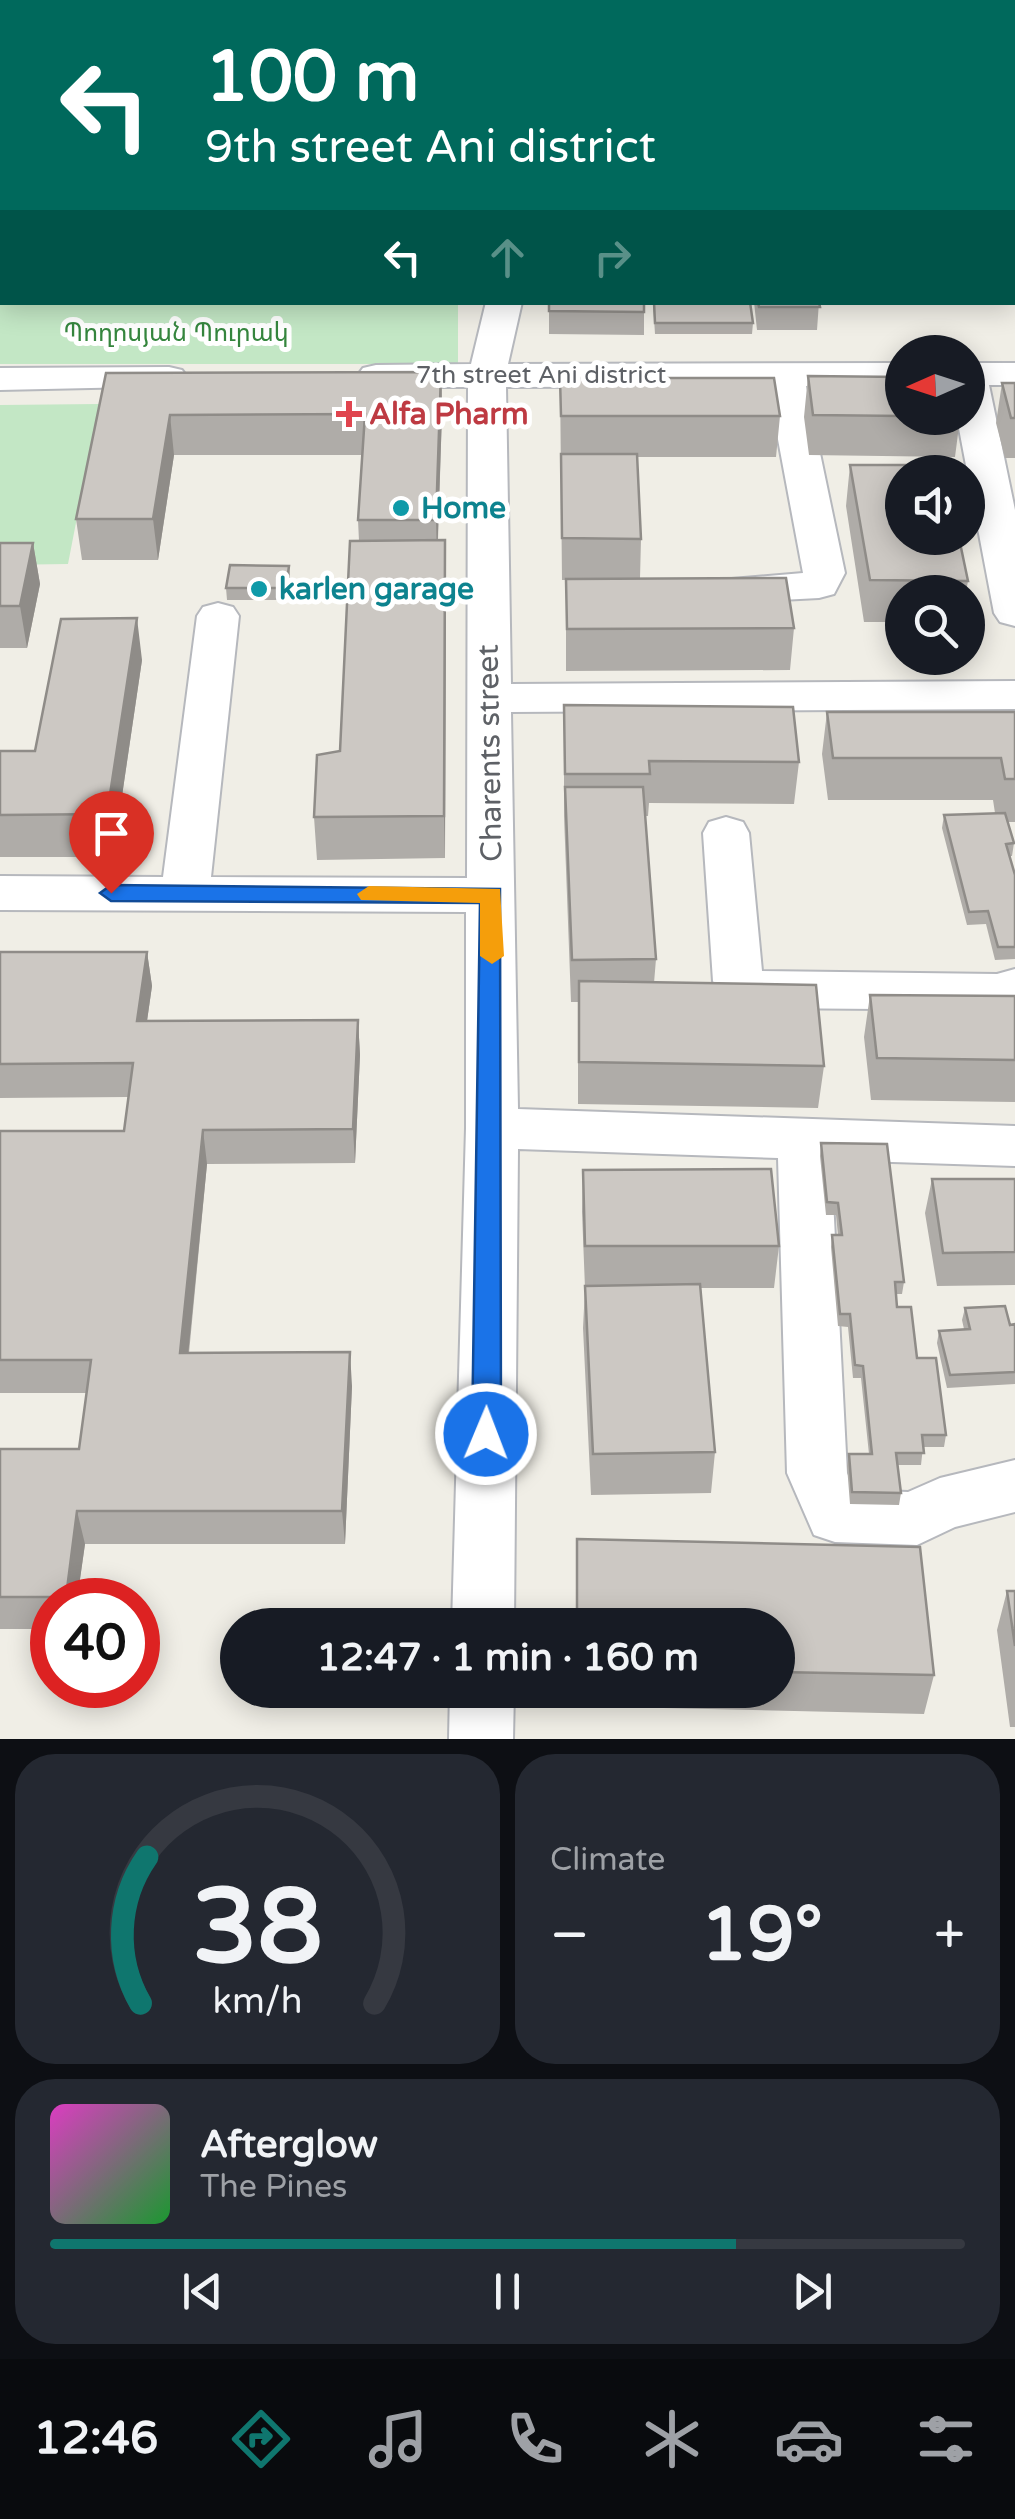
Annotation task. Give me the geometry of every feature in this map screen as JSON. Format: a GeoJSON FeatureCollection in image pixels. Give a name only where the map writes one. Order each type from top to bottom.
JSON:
{"type":"FeatureCollection","features":[{"type":"Feature","properties":{"kind":"street","name":"Charents street"},"geometry":{"type":"LineString","coordinates":[[483,1608],[492,1128],[487,374],[503,305]]}},
{"type":"Feature","properties":{"kind":"street"},"geometry":{"type":"LineString","coordinates":[[680,591],[819,585],[824,573],[785,374]]}},
{"type":"Feature","properties":{"kind":"street","name":"7th street Ani district"},"geometry":{"type":"LineString","coordinates":[[349,376],[885,374]]}},
{"type":"Feature","properties":{"kind":"street"},"geometry":{"type":"LineString","coordinates":[[985,374],[1015,374]]}},
{"type":"Feature","properties":{"kind":"street"},"geometry":{"type":"LineString","coordinates":[[0,379],[211,378]]}},
{"type":"Feature","properties":{"kind":"street"},"geometry":{"type":"LineString","coordinates":[[980,435],[1015,613]]}},
{"type":"Feature","properties":{"kind":"street"},"geometry":{"type":"LineString","coordinates":[[185,894],[218,616]]}},
{"type":"Feature","properties":{"kind":"street"},"geometry":{"type":"LineString","coordinates":[[488,698],[1015,695]]}},
{"type":"Feature","properties":{"kind":"street"},"geometry":{"type":"LineString","coordinates":[[726,833],[738,981],[762,990],[997,992],[1015,987]]}},
{"type":"Feature","properties":{"kind":"street"},"geometry":{"type":"LineString","coordinates":[[0,893],[492,895]]}},
{"type":"Feature","properties":{"kind":"street"},"geometry":{"type":"LineString","coordinates":[[492,1128],[1015,1146]]}},
{"type":"Feature","properties":{"kind":"street"},"geometry":{"type":"LineString","coordinates":[[804,1139],[817,1473],[835,1516],[917,1519],[940,1504],[1015,1486]]}},
{"type":"Feature","properties":{"kind":"street"},"geometry":{"type":"LineString","coordinates":[[481,1739],[482,1708]]}},
{"type":"Feature","properties":{"kind":"green space","name":"Պողոսյան Պուրակ"},"geometry":{"type":"Polygon","coordinates":[[[0,305],[458,305],[458,364],[0,364],[0,305]]]}},
{"type":"Feature","properties":{"kind":"green space"},"geometry":{"type":"Polygon","coordinates":[[[99,404],[68,564],[0,565],[0,405],[99,404]]]}},
{"type":"Feature","properties":{"kind":"building"},"geometry":{"type":"Polygon","coordinates":[[[549,305],[644,305],[644,312],[549,311],[549,305]]]}},
{"type":"Feature","properties":{"kind":"building"},"geometry":{"type":"Polygon","coordinates":[[[654,305],[750,305],[753,323],[655,323],[654,305]]]}},
{"type":"Feature","properties":{"kind":"building"},"geometry":{"type":"Polygon","coordinates":[[[759,305],[820,307],[759,307],[759,305]]]}},
{"type":"Feature","properties":{"kind":"building"},"geometry":{"type":"Polygon","coordinates":[[[441,372],[436,520],[358,520],[365,414],[170,415],[153,519],[76,519],[106,373],[441,372]]]}},
{"type":"Feature","properties":{"kind":"building"},"geometry":{"type":"Polygon","coordinates":[[[808,376],[885,377],[885,416],[813,415],[808,376]]]}},
{"type":"Feature","properties":{"kind":"building"},"geometry":{"type":"Polygon","coordinates":[[[560,378],[774,378],[780,416],[561,416],[560,378]]]}},
{"type":"Feature","properties":{"kind":"building"},"geometry":{"type":"Polygon","coordinates":[[[1002,383],[1015,383],[1015,418],[1011,418],[1002,383]]]}},
{"type":"Feature","properties":{"kind":"building"},"geometry":{"type":"Polygon","coordinates":[[[561,454],[637,454],[641,539],[562,538],[561,454]]]}},
{"type":"Feature","properties":{"kind":"building"},"geometry":{"type":"Polygon","coordinates":[[[850,465],[885,465],[885,555],[963,555],[967,575],[885,575],[885,580],[870,580],[850,465]]]}},
{"type":"Feature","properties":{"kind":"building"},"geometry":{"type":"Polygon","coordinates":[[[445,540],[444,816],[314,817],[317,755],[340,751],[350,541],[445,540]]]}},
{"type":"Feature","properties":{"kind":"building"},"geometry":{"type":"Polygon","coordinates":[[[0,543],[33,543],[20,606],[0,606],[0,543]]]}},
{"type":"Feature","properties":{"kind":"building"},"geometry":{"type":"Polygon","coordinates":[[[230,565],[289,566],[286,588],[226,588],[230,565]]]}},
{"type":"Feature","properties":{"kind":"building"},"geometry":{"type":"Polygon","coordinates":[[[786,578],[794,628],[567,629],[566,579],[786,578]]]}},
{"type":"Feature","properties":{"kind":"building"},"geometry":{"type":"Polygon","coordinates":[[[137,618],[107,814],[0,815],[0,751],[35,751],[61,619],[137,618]]]}},
{"type":"Feature","properties":{"kind":"building"},"geometry":{"type":"Polygon","coordinates":[[[564,705],[793,707],[799,762],[649,761],[650,774],[565,774],[564,705]]]}},
{"type":"Feature","properties":{"kind":"building"},"geometry":{"type":"Polygon","coordinates":[[[827,712],[1015,712],[1015,779],[1005,779],[1001,758],[833,758],[827,712]]]}},
{"type":"Feature","properties":{"kind":"building"},"geometry":{"type":"Polygon","coordinates":[[[565,787],[643,787],[656,959],[572,960],[565,787]]]}},
{"type":"Feature","properties":{"kind":"building"},"geometry":{"type":"Polygon","coordinates":[[[1005,813],[1014,843],[1006,844],[1015,875],[1015,947],[998,947],[988,911],[969,912],[944,815],[1005,813]]]}},
{"type":"Feature","properties":{"kind":"building"},"geometry":{"type":"Polygon","coordinates":[[[0,952],[147,952],[137,1021],[358,1020],[353,1129],[203,1130],[180,1353],[350,1352],[342,1511],[77,1511],[68,1578],[30,1578],[30,1597],[0,1597],[0,1449],[79,1449],[91,1360],[0,1360],[0,1131],[124,1131],[133,1063],[0,1064],[0,952]]]}},
{"type":"Feature","properties":{"kind":"building"},"geometry":{"type":"Polygon","coordinates":[[[579,981],[816,985],[824,1066],[579,1062],[579,981]]]}},
{"type":"Feature","properties":{"kind":"building"},"geometry":{"type":"Polygon","coordinates":[[[870,995],[1015,996],[1015,1060],[877,1058],[870,995]]]}},
{"type":"Feature","properties":{"kind":"building"},"geometry":{"type":"Polygon","coordinates":[[[821,1143],[887,1144],[904,1282],[895,1282],[897,1307],[911,1307],[917,1358],[936,1358],[946,1435],[922,1435],[924,1453],[896,1453],[901,1493],[852,1492],[849,1454],[872,1454],[863,1366],[855,1365],[850,1314],[840,1314],[832,1235],[842,1235],[838,1203],[827,1202],[821,1143]]]}},
{"type":"Feature","properties":{"kind":"building"},"geometry":{"type":"Polygon","coordinates":[[[771,1169],[779,1246],[585,1246],[583,1170],[771,1169]]]}},
{"type":"Feature","properties":{"kind":"building"},"geometry":{"type":"Polygon","coordinates":[[[932,1179],[1015,1179],[1015,1252],[943,1253],[932,1179]]]}},
{"type":"Feature","properties":{"kind":"building"},"geometry":{"type":"Polygon","coordinates":[[[700,1284],[715,1452],[593,1454],[585,1286],[700,1284]]]}},
{"type":"Feature","properties":{"kind":"building"},"geometry":{"type":"Polygon","coordinates":[[[1005,1306],[1010,1325],[1015,1324],[1015,1372],[950,1375],[939,1331],[970,1329],[965,1308],[1005,1306]]]}},
{"type":"Feature","properties":{"kind":"building"},"geometry":{"type":"Polygon","coordinates":[[[577,1539],[920,1547],[934,1675],[795,1672],[795,1608],[577,1608],[577,1539]]]}},
{"type":"Feature","properties":{"kind":"building"},"geometry":{"type":"Polygon","coordinates":[[[1007,1591],[1015,1591],[1015,1646],[1007,1591]]]}},
{"type":"Feature","properties":{"kind":"slow traffic"},"geometry":{"type":"LineString","coordinates":[[369,894],[492,895],[492,956]]}},
{"type":"Feature","properties":{"kind":"place","name":"Alfa Pharm"},"geometry":{"type":"Point","coordinates":[349,414]}},
{"type":"Feature","properties":{"kind":"place","name":"Home"},"geometry":{"type":"Point","coordinates":[401,508]}},
{"type":"Feature","properties":{"kind":"place","name":"karlen garage"},"geometry":{"type":"Point","coordinates":[259,589]}},
{"type":"Feature","properties":{"kind":"route"},"geometry":{"type":"LineString","coordinates":[[111,893],[492,895],[486,1434]]}}]}
